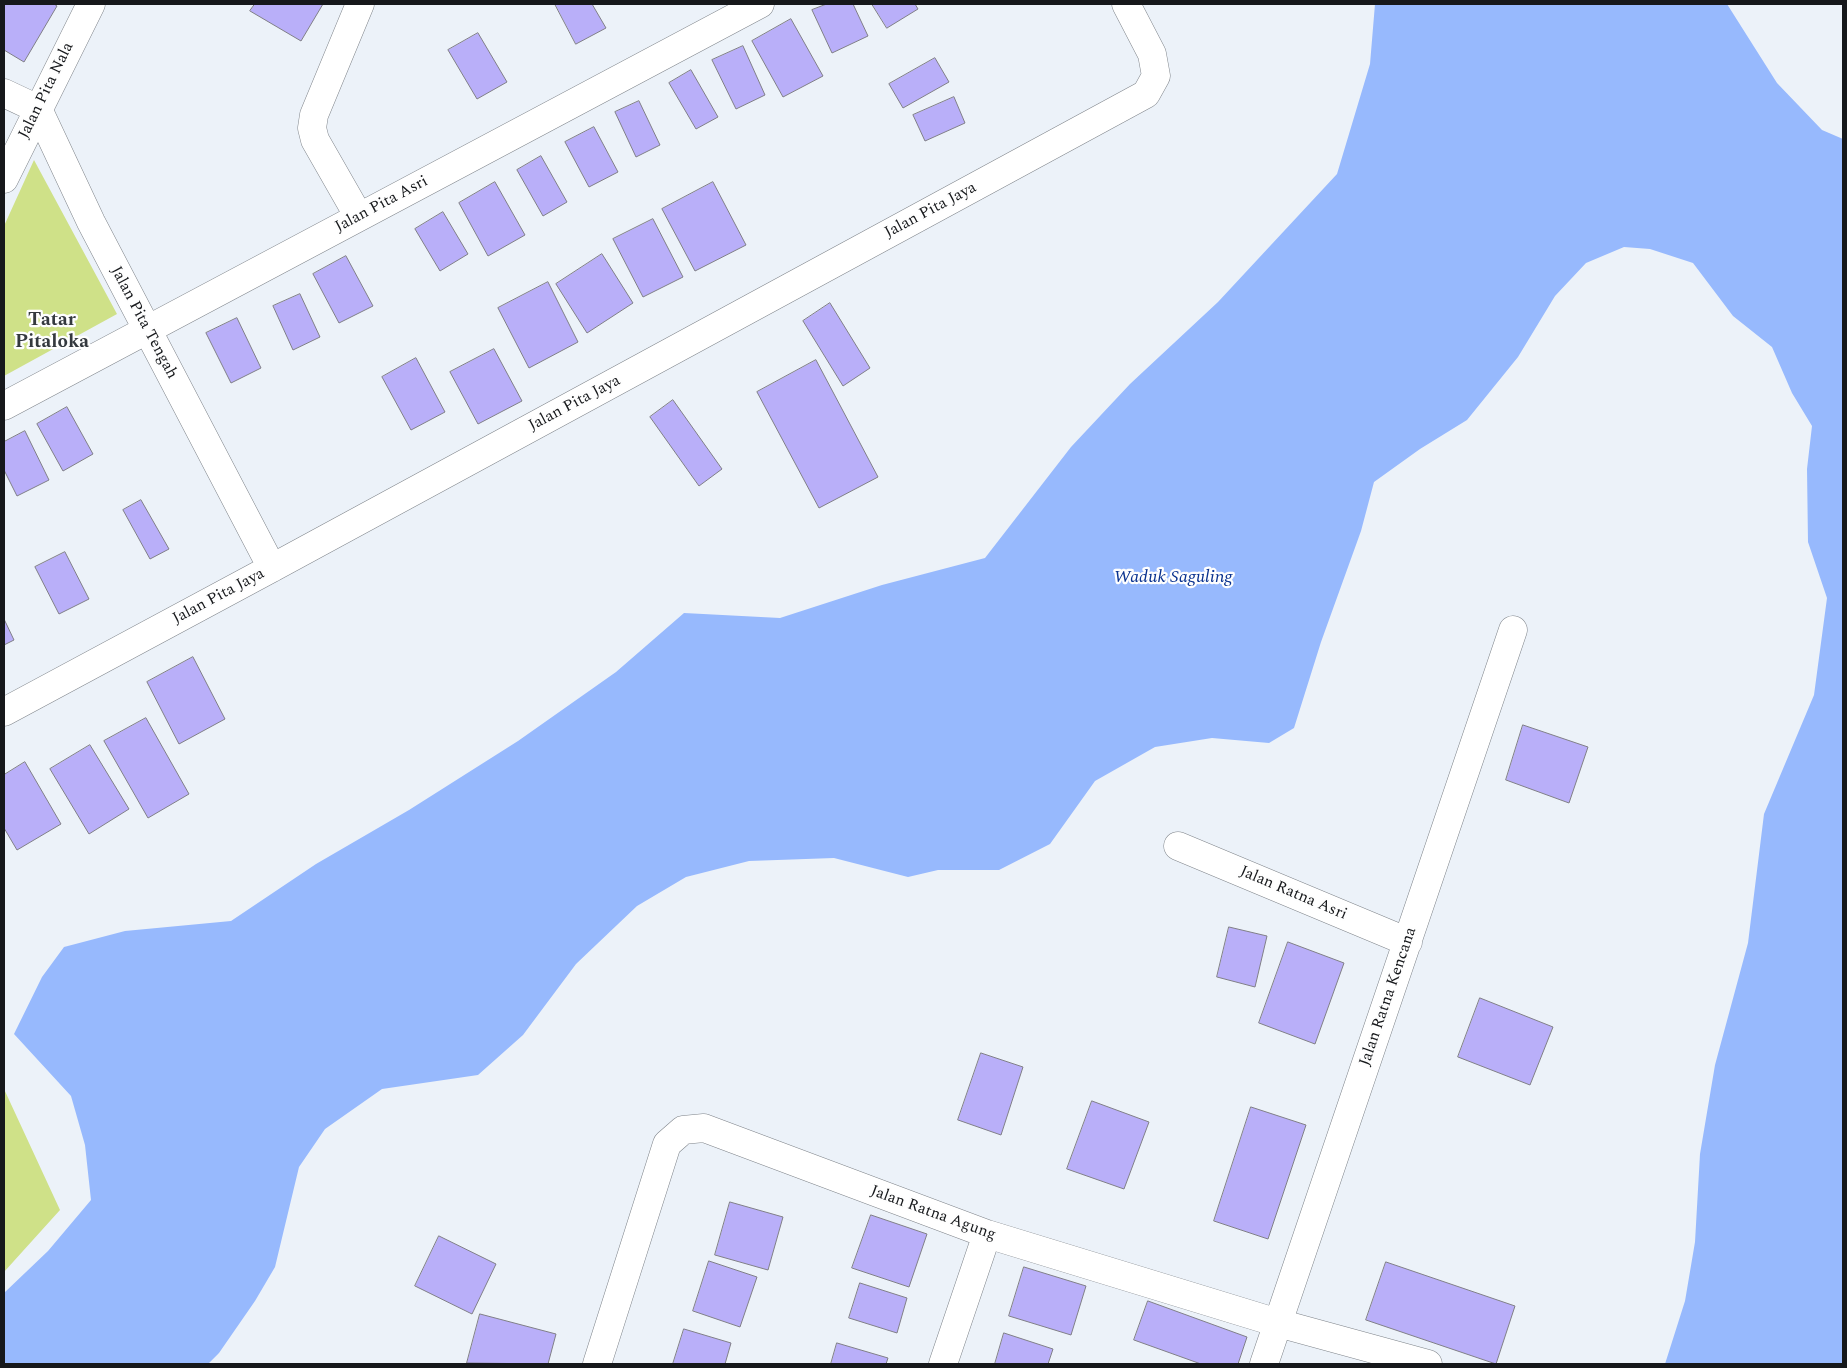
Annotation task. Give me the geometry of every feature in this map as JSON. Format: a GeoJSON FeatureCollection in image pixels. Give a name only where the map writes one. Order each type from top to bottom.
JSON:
{"type":"FeatureCollection","features":[{"type":"Feature","properties":{"kind":"street","name":"Jalan Pita Nala"},"geometry":{"type":"LineString","coordinates":[[4,180],[91,4]]}},
{"type":"Feature","properties":{"kind":"street"},"geometry":{"type":"LineString","coordinates":[[359,217],[315,140],[312,128],[314,115],[360,4]]}},
{"type":"Feature","properties":{"kind":"street","name":"Jalan Pita Asri"},"geometry":{"type":"LineString","coordinates":[[4,406],[760,4]]}},
{"type":"Feature","properties":{"kind":"street","name":"Jalan Pita Jaya"},"geometry":{"type":"LineString","coordinates":[[4,712],[1146,94],[1156,76],[1152,54],[1126,4]]}},
{"type":"Feature","properties":{"kind":"street"},"geometry":{"type":"LineString","coordinates":[[4,93],[38,109]]}},
{"type":"Feature","properties":{"kind":"street","name":"Jalan Pita Tengah"},"geometry":{"type":"LineString","coordinates":[[38,109],[91,222],[272,568]]}},
{"type":"Feature","properties":{"kind":"street","name":"Jalan Ratna Kencana"},"geometry":{"type":"LineString","coordinates":[[1264,1364],[1513,630]]}},
{"type":"Feature","properties":{"kind":"street","name":"Jalan Ratna Asri"},"geometry":{"type":"LineString","coordinates":[[1178,846],[1408,942]]}},
{"type":"Feature","properties":{"kind":"street","name":"Jalan Ratna Agung"},"geometry":{"type":"LineString","coordinates":[[597,1364],[667,1144],[683,1130],[704,1128],[987,1234],[1278,1323],[1428,1364]]}},
{"type":"Feature","properties":{"kind":"street"},"geometry":{"type":"LineString","coordinates":[[943,1364],[987,1234]]}},
{"type":"Feature","properties":{"kind":"green space"},"geometry":{"type":"Polygon","coordinates":[[[34,160],[117,314],[4,376],[4,226],[34,160]]]}},
{"type":"Feature","properties":{"kind":"green space"},"geometry":{"type":"Polygon","coordinates":[[[4,1089],[60,1210],[4,1272],[4,1089]]]}},
{"type":"Feature","properties":{"kind":"water","name":"Waduk Saguling"},"geometry":{"type":"Polygon","coordinates":[[[1375,4],[1727,4],[1777,83],[1822,130],[1843,139],[1843,1364],[1665,1364],[1685,1301],[1695,1242],[1700,1154],[1715,1065],[1748,943],[1764,814],[1814,695],[1827,598],[1808,542],[1807,469],[1812,426],[1792,393],[1772,347],[1733,316],[1693,263],[1650,249],[1624,247],[1586,263],[1555,296],[1518,357],[1467,420],[1420,449],[1374,482],[1361,531],[1321,642],[1294,728],[1269,743],[1212,738],[1155,747],[1095,781],[1050,844],[999,870],[938,870],[908,877],[834,858],[749,861],[686,877],[637,906],[576,964],[523,1035],[478,1075],[382,1089],[325,1129],[299,1167],[275,1267],[255,1301],[219,1353],[208,1364],[4,1364],[4,1293],[48,1251],[91,1200],[85,1145],[71,1096],[14,1034],[42,977],[64,947],[125,931],[231,921],[316,864],[409,810],[518,741],[616,672],[684,613],[780,618],[882,585],[985,558],[1071,447],[1130,384],[1218,302],[1337,174],[1370,64],[1375,4]]]}},
{"type":"Feature","properties":{"kind":"building"},"geometry":{"type":"Polygon","coordinates":[[[4,4],[54,4],[57,6],[24,62],[4,50],[4,4]]]}},
{"type":"Feature","properties":{"kind":"building"},"geometry":{"type":"Polygon","coordinates":[[[255,4],[323,4],[301,41],[250,11],[255,4]]]}},
{"type":"Feature","properties":{"kind":"building"},"geometry":{"type":"Polygon","coordinates":[[[555,4],[592,4],[606,28],[576,44],[555,4]]]}},
{"type":"Feature","properties":{"kind":"building"},"geometry":{"type":"Polygon","coordinates":[[[827,4],[853,4],[868,36],[832,53],[812,10],[827,4]]]}},
{"type":"Feature","properties":{"kind":"building"},"geometry":{"type":"Polygon","coordinates":[[[872,4],[915,4],[918,9],[887,28],[872,4]]]}},
{"type":"Feature","properties":{"kind":"building"},"geometry":{"type":"Polygon","coordinates":[[[791,19],[823,76],[783,97],[752,41],[791,19]]]}},
{"type":"Feature","properties":{"kind":"building"},"geometry":{"type":"Polygon","coordinates":[[[478,33],[507,82],[477,99],[448,50],[478,33]]]}},
{"type":"Feature","properties":{"kind":"building"},"geometry":{"type":"Polygon","coordinates":[[[743,46],[765,95],[736,109],[712,60],[743,46]]]}},
{"type":"Feature","properties":{"kind":"building"},"geometry":{"type":"Polygon","coordinates":[[[935,58],[949,82],[903,108],[889,84],[935,58]]]}},
{"type":"Feature","properties":{"kind":"building"},"geometry":{"type":"Polygon","coordinates":[[[691,70],[718,117],[696,129],[669,83],[691,70]]]}},
{"type":"Feature","properties":{"kind":"building"},"geometry":{"type":"Polygon","coordinates":[[[954,97],[965,123],[925,141],[913,115],[954,97]]]}},
{"type":"Feature","properties":{"kind":"building"},"geometry":{"type":"Polygon","coordinates":[[[639,101],[660,145],[636,157],[615,112],[639,101]]]}},
{"type":"Feature","properties":{"kind":"building"},"geometry":{"type":"Polygon","coordinates":[[[594,127],[618,172],[589,187],[565,142],[594,127]]]}},
{"type":"Feature","properties":{"kind":"building"},"geometry":{"type":"Polygon","coordinates":[[[541,156],[567,202],[543,216],[517,170],[541,156]]]}},
{"type":"Feature","properties":{"kind":"building"},"geometry":{"type":"Polygon","coordinates":[[[495,182],[525,235],[488,256],[459,203],[495,182]]]}},
{"type":"Feature","properties":{"kind":"building"},"geometry":{"type":"Polygon","coordinates":[[[713,182],[746,245],[695,271],[662,209],[713,182]]]}},
{"type":"Feature","properties":{"kind":"building"},"geometry":{"type":"Polygon","coordinates":[[[443,212],[468,254],[440,271],[415,229],[443,212]]]}},
{"type":"Feature","properties":{"kind":"building"},"geometry":{"type":"Polygon","coordinates":[[[653,219],[683,277],[643,297],[613,239],[653,219]]]}},
{"type":"Feature","properties":{"kind":"building"},"geometry":{"type":"Polygon","coordinates":[[[602,254],[633,303],[587,333],[556,284],[602,254]]]}},
{"type":"Feature","properties":{"kind":"building"},"geometry":{"type":"Polygon","coordinates":[[[346,256],[373,306],[339,323],[313,274],[346,256]]]}},
{"type":"Feature","properties":{"kind":"building"},"geometry":{"type":"Polygon","coordinates":[[[548,282],[578,342],[529,368],[498,308],[548,282]]]}},
{"type":"Feature","properties":{"kind":"building"},"geometry":{"type":"Polygon","coordinates":[[[300,294],[320,337],[293,350],[273,306],[300,294]]]}},
{"type":"Feature","properties":{"kind":"building"},"geometry":{"type":"Polygon","coordinates":[[[830,303],[870,368],[843,386],[803,321],[830,303]]]}},
{"type":"Feature","properties":{"kind":"building"},"geometry":{"type":"Polygon","coordinates":[[[237,318],[261,368],[231,383],[206,333],[237,318]]]}},
{"type":"Feature","properties":{"kind":"building"},"geometry":{"type":"Polygon","coordinates":[[[494,349],[522,401],[478,424],[450,372],[494,349]]]}},
{"type":"Feature","properties":{"kind":"building"},"geometry":{"type":"Polygon","coordinates":[[[416,358],[445,412],[411,430],[382,377],[416,358]]]}},
{"type":"Feature","properties":{"kind":"building"},"geometry":{"type":"Polygon","coordinates":[[[816,360],[878,477],[819,508],[757,392],[816,360]]]}},
{"type":"Feature","properties":{"kind":"building"},"geometry":{"type":"Polygon","coordinates":[[[673,400],[722,469],[699,486],[650,417],[673,400]]]}},
{"type":"Feature","properties":{"kind":"building"},"geometry":{"type":"Polygon","coordinates":[[[67,407],[93,454],[63,471],[37,424],[67,407]]]}},
{"type":"Feature","properties":{"kind":"building"},"geometry":{"type":"Polygon","coordinates":[[[25,431],[49,480],[17,496],[4,470],[4,442],[25,431]]]}},
{"type":"Feature","properties":{"kind":"building"},"geometry":{"type":"Polygon","coordinates":[[[141,500],[169,549],[150,559],[123,510],[141,500]]]}},
{"type":"Feature","properties":{"kind":"building"},"geometry":{"type":"Polygon","coordinates":[[[65,552],[89,599],[59,614],[35,567],[65,552]]]}},
{"type":"Feature","properties":{"kind":"building"},"geometry":{"type":"Polygon","coordinates":[[[4,619],[14,640],[4,645],[4,619]]]}},
{"type":"Feature","properties":{"kind":"building"},"geometry":{"type":"Polygon","coordinates":[[[193,657],[225,719],[179,744],[147,682],[193,657]]]}},
{"type":"Feature","properties":{"kind":"building"},"geometry":{"type":"Polygon","coordinates":[[[146,718],[189,794],[148,818],[104,741],[146,718]]]}},
{"type":"Feature","properties":{"kind":"building"},"geometry":{"type":"Polygon","coordinates":[[[1523,725],[1588,747],[1569,803],[1506,780],[1523,725]]]}},
{"type":"Feature","properties":{"kind":"building"},"geometry":{"type":"Polygon","coordinates":[[[90,745],[129,809],[89,834],[50,769],[90,745]]]}},
{"type":"Feature","properties":{"kind":"building"},"geometry":{"type":"Polygon","coordinates":[[[25,762],[61,824],[17,850],[4,828],[4,775],[25,762]]]}},
{"type":"Feature","properties":{"kind":"building"},"geometry":{"type":"Polygon","coordinates":[[[1229,927],[1267,936],[1255,987],[1217,977],[1229,927]]]}},
{"type":"Feature","properties":{"kind":"building"},"geometry":{"type":"Polygon","coordinates":[[[1288,942],[1344,963],[1315,1044],[1259,1023],[1288,942]]]}},
{"type":"Feature","properties":{"kind":"building"},"geometry":{"type":"Polygon","coordinates":[[[1480,998],[1553,1027],[1530,1085],[1458,1057],[1480,998]]]}},
{"type":"Feature","properties":{"kind":"building"},"geometry":{"type":"Polygon","coordinates":[[[981,1053],[1023,1067],[1001,1135],[958,1120],[981,1053]]]}},
{"type":"Feature","properties":{"kind":"building"},"geometry":{"type":"Polygon","coordinates":[[[1092,1101],[1149,1122],[1124,1189],[1067,1169],[1092,1101]]]}},
{"type":"Feature","properties":{"kind":"building"},"geometry":{"type":"Polygon","coordinates":[[[1251,1107],[1306,1125],[1268,1239],[1214,1221],[1251,1107]]]}},
{"type":"Feature","properties":{"kind":"building"},"geometry":{"type":"Polygon","coordinates":[[[730,1202],[783,1217],[768,1270],[715,1255],[730,1202]]]}},
{"type":"Feature","properties":{"kind":"building"},"geometry":{"type":"Polygon","coordinates":[[[871,1215],[927,1234],[909,1287],[852,1268],[871,1215]]]}},
{"type":"Feature","properties":{"kind":"building"},"geometry":{"type":"Polygon","coordinates":[[[439,1236],[496,1264],[472,1314],[415,1286],[439,1236]]]}},
{"type":"Feature","properties":{"kind":"building"},"geometry":{"type":"Polygon","coordinates":[[[709,1261],[757,1277],[740,1327],[693,1311],[709,1261]]]}},
{"type":"Feature","properties":{"kind":"building"},"geometry":{"type":"Polygon","coordinates":[[[1386,1262],[1515,1306],[1496,1364],[1366,1320],[1386,1262]]]}},
{"type":"Feature","properties":{"kind":"building"},"geometry":{"type":"Polygon","coordinates":[[[1024,1267],[1086,1286],[1071,1335],[1009,1316],[1024,1267]]]}},
{"type":"Feature","properties":{"kind":"building"},"geometry":{"type":"Polygon","coordinates":[[[860,1283],[907,1298],[897,1333],[849,1318],[860,1283]]]}},
{"type":"Feature","properties":{"kind":"building"},"geometry":{"type":"Polygon","coordinates":[[[1148,1301],[1247,1337],[1238,1364],[1201,1364],[1134,1340],[1148,1301]]]}},
{"type":"Feature","properties":{"kind":"building"},"geometry":{"type":"Polygon","coordinates":[[[480,1314],[556,1334],[548,1364],[467,1363],[480,1314]]]}},
{"type":"Feature","properties":{"kind":"building"},"geometry":{"type":"Polygon","coordinates":[[[684,1329],[731,1343],[725,1364],[673,1364],[684,1329]]]}},
{"type":"Feature","properties":{"kind":"building"},"geometry":{"type":"Polygon","coordinates":[[[1004,1333],[1053,1349],[1048,1364],[995,1364],[1004,1333]]]}},
{"type":"Feature","properties":{"kind":"building"},"geometry":{"type":"Polygon","coordinates":[[[837,1343],[888,1358],[886,1364],[831,1364],[837,1343]]]}},
{"type":"Feature","properties":{"kind":"district","name":"Tatar Pitaloka"},"geometry":{"type":"Point","coordinates":[52,332]}}]}
